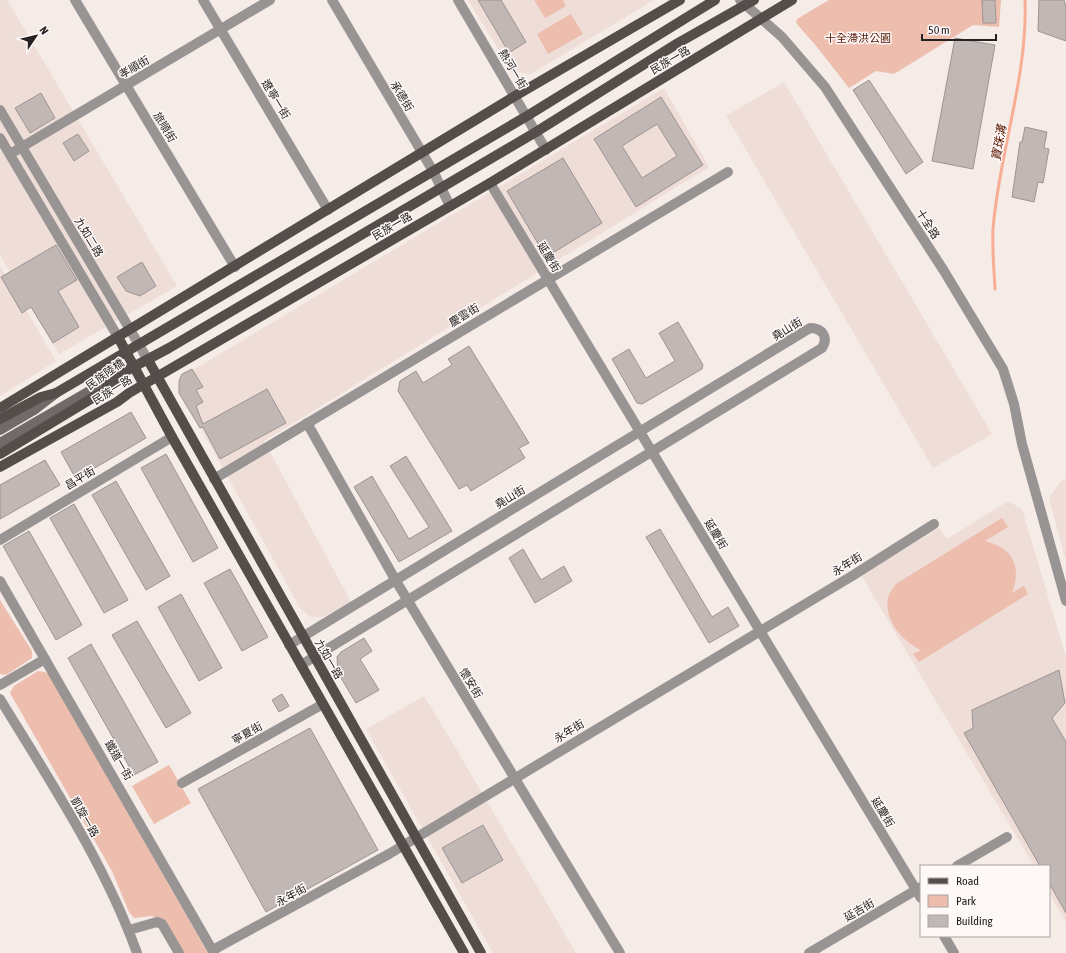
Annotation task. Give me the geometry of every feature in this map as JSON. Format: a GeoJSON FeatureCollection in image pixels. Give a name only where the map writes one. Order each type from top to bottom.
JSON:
{"type":"FeatureCollection","features":[{"type":"Feature","properties":{"kind":"main road"},"geometry":{"type":"LineString","coordinates":[[0,408],[422,154],[515,96],[680,0]]}},
{"type":"Feature","properties":{"kind":"main road"},"geometry":{"type":"LineString","coordinates":[[126,350],[527,116],[715,0]]}},
{"type":"Feature","properties":{"kind":"main road","name":"民族一路"},"geometry":{"type":"LineString","coordinates":[[0,467],[117,402],[143,384],[158,377],[546,150],[792,0]]}},
{"type":"Feature","properties":{"kind":"main road","name":"民族一路"},"geometry":{"type":"LineString","coordinates":[[135,367],[536,132],[747,2]]}},
{"type":"Feature","properties":{"kind":"main road"},"geometry":{"type":"LineString","coordinates":[[118,337],[172,437],[402,846],[464,953]]}},
{"type":"Feature","properties":{"kind":"main road","name":"民族陸橋"},"geometry":{"type":"LineString","coordinates":[[0,430],[34,410],[56,392],[126,350]]}},
{"type":"Feature","properties":{"kind":"main road","name":"九如二路"},"geometry":{"type":"LineString","coordinates":[[148,360],[158,377]]}},
{"type":"Feature","properties":{"kind":"main road","name":"民族陸橋"},"geometry":{"type":"LineString","coordinates":[[0,454],[135,367]]}},
{"type":"Feature","properties":{"kind":"main road","name":"九如一路"},"geometry":{"type":"LineString","coordinates":[[158,377],[314,658],[481,953]]}},
{"type":"Feature","properties":{"kind":"main road","name":"民族陸橋"},"geometry":{"type":"LineString","coordinates":[[0,443],[107,385]]}},
{"type":"Feature","properties":{"kind":"main road","name":"民族陸橋"},"geometry":{"type":"LineString","coordinates":[[0,419],[41,397],[56,392]]}},
{"type":"Feature","properties":{"kind":"street","name":"旅順街"},"geometry":{"type":"LineString","coordinates":[[74,0],[235,267]]}},
{"type":"Feature","properties":{"kind":"street","name":"遼寧一街"},"geometry":{"type":"LineString","coordinates":[[203,0],[328,210]]}},
{"type":"Feature","properties":{"kind":"street","name":"孝順街"},"geometry":{"type":"LineString","coordinates":[[10,154],[270,0]]}},
{"type":"Feature","properties":{"kind":"street","name":"承德街"},"geometry":{"type":"LineString","coordinates":[[332,0],[433,171],[450,206]]}},
{"type":"Feature","properties":{"kind":"street","name":"熱河一街"},"geometry":{"type":"LineString","coordinates":[[458,0],[546,150]]}},
{"type":"Feature","properties":{"kind":"street","name":"十全路"},"geometry":{"type":"LineString","coordinates":[[747,2],[782,37],[832,97],[989,344],[1003,370],[1014,404],[1022,444],[1066,601]]}},
{"type":"Feature","properties":{"kind":"street","name":"九如二路"},"geometry":{"type":"LineString","coordinates":[[0,110],[148,360]]}},
{"type":"Feature","properties":{"kind":"street"},"geometry":{"type":"LineString","coordinates":[[0,138],[118,337]]}},
{"type":"Feature","properties":{"kind":"street","name":"慶雲街"},"geometry":{"type":"LineString","coordinates":[[214,479],[548,278],[728,172]]}},
{"type":"Feature","properties":{"kind":"street","name":"延慶街"},"geometry":{"type":"LineString","coordinates":[[490,183],[919,892]]}},
{"type":"Feature","properties":{"kind":"street","name":"堯山街"},"geometry":{"type":"LineString","coordinates":[[289,645],[303,638],[810,328],[819,329],[824,334],[826,340],[822,348],[301,665]]}},
{"type":"Feature","properties":{"kind":"street","name":"懷安街"},"geometry":{"type":"LineString","coordinates":[[307,423],[396,581],[620,953]]}},
{"type":"Feature","properties":{"kind":"street","name":"昌平街"},"geometry":{"type":"LineString","coordinates":[[0,540],[172,437]]}},
{"type":"Feature","properties":{"kind":"street","name":"永年街"},"geometry":{"type":"LineString","coordinates":[[213,951],[416,838],[760,631],[934,524]]}},
{"type":"Feature","properties":{"kind":"street","name":"鐵道一街"},"geometry":{"type":"LineString","coordinates":[[0,581],[213,951]]}},
{"type":"Feature","properties":{"kind":"street"},"geometry":{"type":"LineString","coordinates":[[0,685],[45,659]]}},
{"type":"Feature","properties":{"kind":"street","name":"凱旋一路"},"geometry":{"type":"LineString","coordinates":[[0,699],[78,826],[113,892],[137,953]]}},
{"type":"Feature","properties":{"kind":"street","name":"寧夏街"},"geometry":{"type":"LineString","coordinates":[[182,782],[323,704]]}},
{"type":"Feature","properties":{"kind":"street"},"geometry":{"type":"LineString","coordinates":[[959,865],[1007,837]]}},
{"type":"Feature","properties":{"kind":"street","name":"延吉街"},"geometry":{"type":"LineString","coordinates":[[809,953],[919,892]]}},
{"type":"Feature","properties":{"kind":"street"},"geometry":{"type":"LineString","coordinates":[[129,930],[157,922],[162,924],[179,953]]}},
{"type":"Feature","properties":{"kind":"street"},"geometry":{"type":"LineString","coordinates":[[945,937],[954,953]]}},
{"type":"Feature","properties":{"kind":"shaded area"},"geometry":{"type":"Polygon","coordinates":[[[0,0],[7,0],[177,286],[59,354],[0,255],[0,0]]]}},
{"type":"Feature","properties":{"kind":"shaded area"},"geometry":{"type":"Polygon","coordinates":[[[468,0],[654,0],[531,74],[512,71],[468,0]]]}},
{"type":"Feature","properties":{"kind":"shaded area"},"geometry":{"type":"Polygon","coordinates":[[[784,82],[992,434],[933,468],[726,116],[784,82]]]}},
{"type":"Feature","properties":{"kind":"shaded area"},"geometry":{"type":"Polygon","coordinates":[[[664,88],[709,167],[264,441],[351,602],[323,617],[310,617],[300,608],[199,425],[188,373],[664,88]]]}},
{"type":"Feature","properties":{"kind":"shaded area"},"geometry":{"type":"Polygon","coordinates":[[[0,266],[56,361],[0,396],[0,266]]]}},
{"type":"Feature","properties":{"kind":"shaded area"},"geometry":{"type":"Polygon","coordinates":[[[1066,479],[1066,561],[1049,498],[1061,481],[1066,479]]]}},
{"type":"Feature","properties":{"kind":"shaded area"},"geometry":{"type":"Polygon","coordinates":[[[1008,501],[1022,509],[1066,657],[1066,922],[1050,895],[1050,865],[1033,865],[861,575],[939,528],[947,539],[1008,501]]]}},
{"type":"Feature","properties":{"kind":"shaded area"},"geometry":{"type":"Polygon","coordinates":[[[424,696],[576,953],[493,953],[366,729],[424,696]]]}},
{"type":"Feature","properties":{"kind":"green space"},"geometry":{"type":"Polygon","coordinates":[[[534,0],[563,0],[566,6],[545,18],[534,0]]]}},
{"type":"Feature","properties":{"kind":"green space","name":"十全滯洪公園"},"geometry":{"type":"Polygon","coordinates":[[[829,0],[1001,0],[999,27],[973,25],[894,74],[876,71],[849,88],[796,23],[797,19],[829,0]]]}},
{"type":"Feature","properties":{"kind":"green space"},"geometry":{"type":"Polygon","coordinates":[[[571,14],[583,34],[548,54],[537,34],[571,14]]]}},
{"type":"Feature","properties":{"kind":"green space"},"geometry":{"type":"Polygon","coordinates":[[[1002,518],[1008,527],[985,541],[1002,548],[1013,560],[1016,574],[1012,593],[1024,586],[1028,594],[919,662],[913,654],[921,650],[907,641],[892,622],[887,606],[890,592],[896,584],[1002,518]]]}},
{"type":"Feature","properties":{"kind":"green space"},"geometry":{"type":"Polygon","coordinates":[[[0,600],[32,651],[32,658],[6,675],[0,674],[0,600]]]}},
{"type":"Feature","properties":{"kind":"green space"},"geometry":{"type":"Polygon","coordinates":[[[38,671],[45,672],[49,675],[208,953],[180,953],[162,922],[152,916],[134,918],[129,912],[112,871],[10,693],[14,686],[38,671]]]}},
{"type":"Feature","properties":{"kind":"green space"},"geometry":{"type":"Polygon","coordinates":[[[169,765],[191,803],[154,824],[132,786],[169,765]]]}},
{"type":"Feature","properties":{"kind":"building"},"geometry":{"type":"Polygon","coordinates":[[[478,0],[501,0],[526,42],[509,53],[478,0]]]}},
{"type":"Feature","properties":{"kind":"building"},"geometry":{"type":"Polygon","coordinates":[[[982,0],[995,0],[996,23],[983,23],[982,0]]]}},
{"type":"Feature","properties":{"kind":"building"},"geometry":{"type":"Polygon","coordinates":[[[1039,0],[1064,0],[1066,6],[1066,41],[1038,31],[1039,0]]]}},
{"type":"Feature","properties":{"kind":"building"},"geometry":{"type":"Polygon","coordinates":[[[955,38],[995,45],[973,169],[932,161],[955,38]]]}},
{"type":"Feature","properties":{"kind":"building"},"geometry":{"type":"Polygon","coordinates":[[[869,80],[923,162],[906,174],[853,90],[869,80]]]}},
{"type":"Feature","properties":{"kind":"building"},"geometry":{"type":"Polygon","coordinates":[[[41,93],[55,118],[30,133],[15,108],[41,93]]]}},
{"type":"Feature","properties":{"kind":"building"},"geometry":{"type":"Polygon","coordinates":[[[661,97],[703,165],[636,207],[594,139],[661,97]],[[657,124],[622,146],[642,178],[677,156],[657,124]]]}},
{"type":"Feature","properties":{"kind":"building"},"geometry":{"type":"Polygon","coordinates":[[[1025,127],[1047,132],[1044,148],[1049,149],[1043,183],[1038,182],[1034,202],[1012,197],[1020,142],[1022,142],[1025,127]]]}},
{"type":"Feature","properties":{"kind":"building"},"geometry":{"type":"Polygon","coordinates":[[[78,134],[89,151],[74,161],[63,143],[78,134]]]}},
{"type":"Feature","properties":{"kind":"building"},"geometry":{"type":"Polygon","coordinates":[[[563,158],[602,223],[546,257],[507,191],[563,158]]]}},
{"type":"Feature","properties":{"kind":"building"},"geometry":{"type":"Polygon","coordinates":[[[56,245],[77,280],[58,291],[79,327],[53,343],[31,307],[22,313],[1,277],[56,245]]]}},
{"type":"Feature","properties":{"kind":"building"},"geometry":{"type":"Polygon","coordinates":[[[142,262],[156,286],[140,296],[126,291],[117,277],[142,262]]]}},
{"type":"Feature","properties":{"kind":"building"},"geometry":{"type":"Polygon","coordinates":[[[678,322],[703,365],[702,369],[642,404],[637,403],[612,359],[629,349],[646,378],[675,361],[659,333],[678,322]]]}},
{"type":"Feature","properties":{"kind":"building"},"geometry":{"type":"Polygon","coordinates":[[[469,346],[529,443],[519,448],[525,458],[471,491],[467,485],[459,489],[398,391],[400,381],[416,371],[423,383],[452,365],[448,359],[469,346]]]}},
{"type":"Feature","properties":{"kind":"building"},"geometry":{"type":"Polygon","coordinates":[[[192,369],[203,387],[196,390],[203,402],[196,406],[203,424],[267,389],[286,423],[220,459],[203,427],[200,428],[179,393],[179,381],[182,374],[192,369]]]}},
{"type":"Feature","properties":{"kind":"building"},"geometry":{"type":"Polygon","coordinates":[[[131,412],[146,438],[76,479],[61,452],[131,412]]]}},
{"type":"Feature","properties":{"kind":"building"},"geometry":{"type":"Polygon","coordinates":[[[166,454],[218,548],[193,562],[141,468],[166,454]]]}},
{"type":"Feature","properties":{"kind":"building"},"geometry":{"type":"Polygon","coordinates":[[[406,456],[452,531],[399,562],[354,487],[372,476],[409,539],[429,527],[390,466],[406,456]]]}},
{"type":"Feature","properties":{"kind":"building"},"geometry":{"type":"Polygon","coordinates":[[[45,460],[60,485],[0,519],[0,485],[45,460]]]}},
{"type":"Feature","properties":{"kind":"building"},"geometry":{"type":"Polygon","coordinates":[[[116,481],[170,576],[146,590],[92,495],[116,481]]]}},
{"type":"Feature","properties":{"kind":"building"},"geometry":{"type":"Polygon","coordinates":[[[74,504],[128,600],[104,613],[50,518],[74,504]]]}},
{"type":"Feature","properties":{"kind":"building"},"geometry":{"type":"Polygon","coordinates":[[[660,529],[712,617],[728,607],[739,626],[709,643],[646,537],[660,529]]]}},
{"type":"Feature","properties":{"kind":"building"},"geometry":{"type":"Polygon","coordinates":[[[29,531],[82,625],[56,640],[3,546],[29,531]]]}},
{"type":"Feature","properties":{"kind":"building"},"geometry":{"type":"Polygon","coordinates":[[[523,549],[541,580],[564,566],[572,581],[535,603],[509,558],[523,549]]]}},
{"type":"Feature","properties":{"kind":"building"},"geometry":{"type":"Polygon","coordinates":[[[230,569],[268,637],[242,651],[204,583],[230,569]]]}},
{"type":"Feature","properties":{"kind":"building"},"geometry":{"type":"Polygon","coordinates":[[[181,594],[222,668],[199,681],[158,607],[181,594]]]}},
{"type":"Feature","properties":{"kind":"building"},"geometry":{"type":"Polygon","coordinates":[[[137,621],[191,713],[166,728],[112,635],[137,621]]]}},
{"type":"Feature","properties":{"kind":"building"},"geometry":{"type":"Polygon","coordinates":[[[364,638],[372,651],[360,659],[379,690],[356,703],[338,673],[337,657],[341,652],[364,638]]]}},
{"type":"Feature","properties":{"kind":"building"},"geometry":{"type":"Polygon","coordinates":[[[91,644],[158,762],[134,775],[68,658],[91,644]]]}},
{"type":"Feature","properties":{"kind":"building"},"geometry":{"type":"Polygon","coordinates":[[[1059,670],[1065,703],[1052,718],[1066,742],[1066,913],[1050,885],[1050,865],[1039,865],[964,733],[973,728],[972,710],[1059,670]]]}},
{"type":"Feature","properties":{"kind":"building"},"geometry":{"type":"Polygon","coordinates":[[[282,694],[289,706],[279,712],[272,700],[282,694]]]}},
{"type":"Feature","properties":{"kind":"building"},"geometry":{"type":"Polygon","coordinates":[[[310,728],[378,850],[266,912],[198,789],[310,728]]]}},
{"type":"Feature","properties":{"kind":"building"},"geometry":{"type":"Polygon","coordinates":[[[483,825],[503,860],[462,883],[442,848],[483,825]]]}},
{"type":"Feature","properties":{"kind":"waterway","name":"寶珠溝"},"geometry":{"type":"LineString","coordinates":[[995,289],[993,229],[996,200],[1018,86],[1025,29],[1025,0]]}}]}
